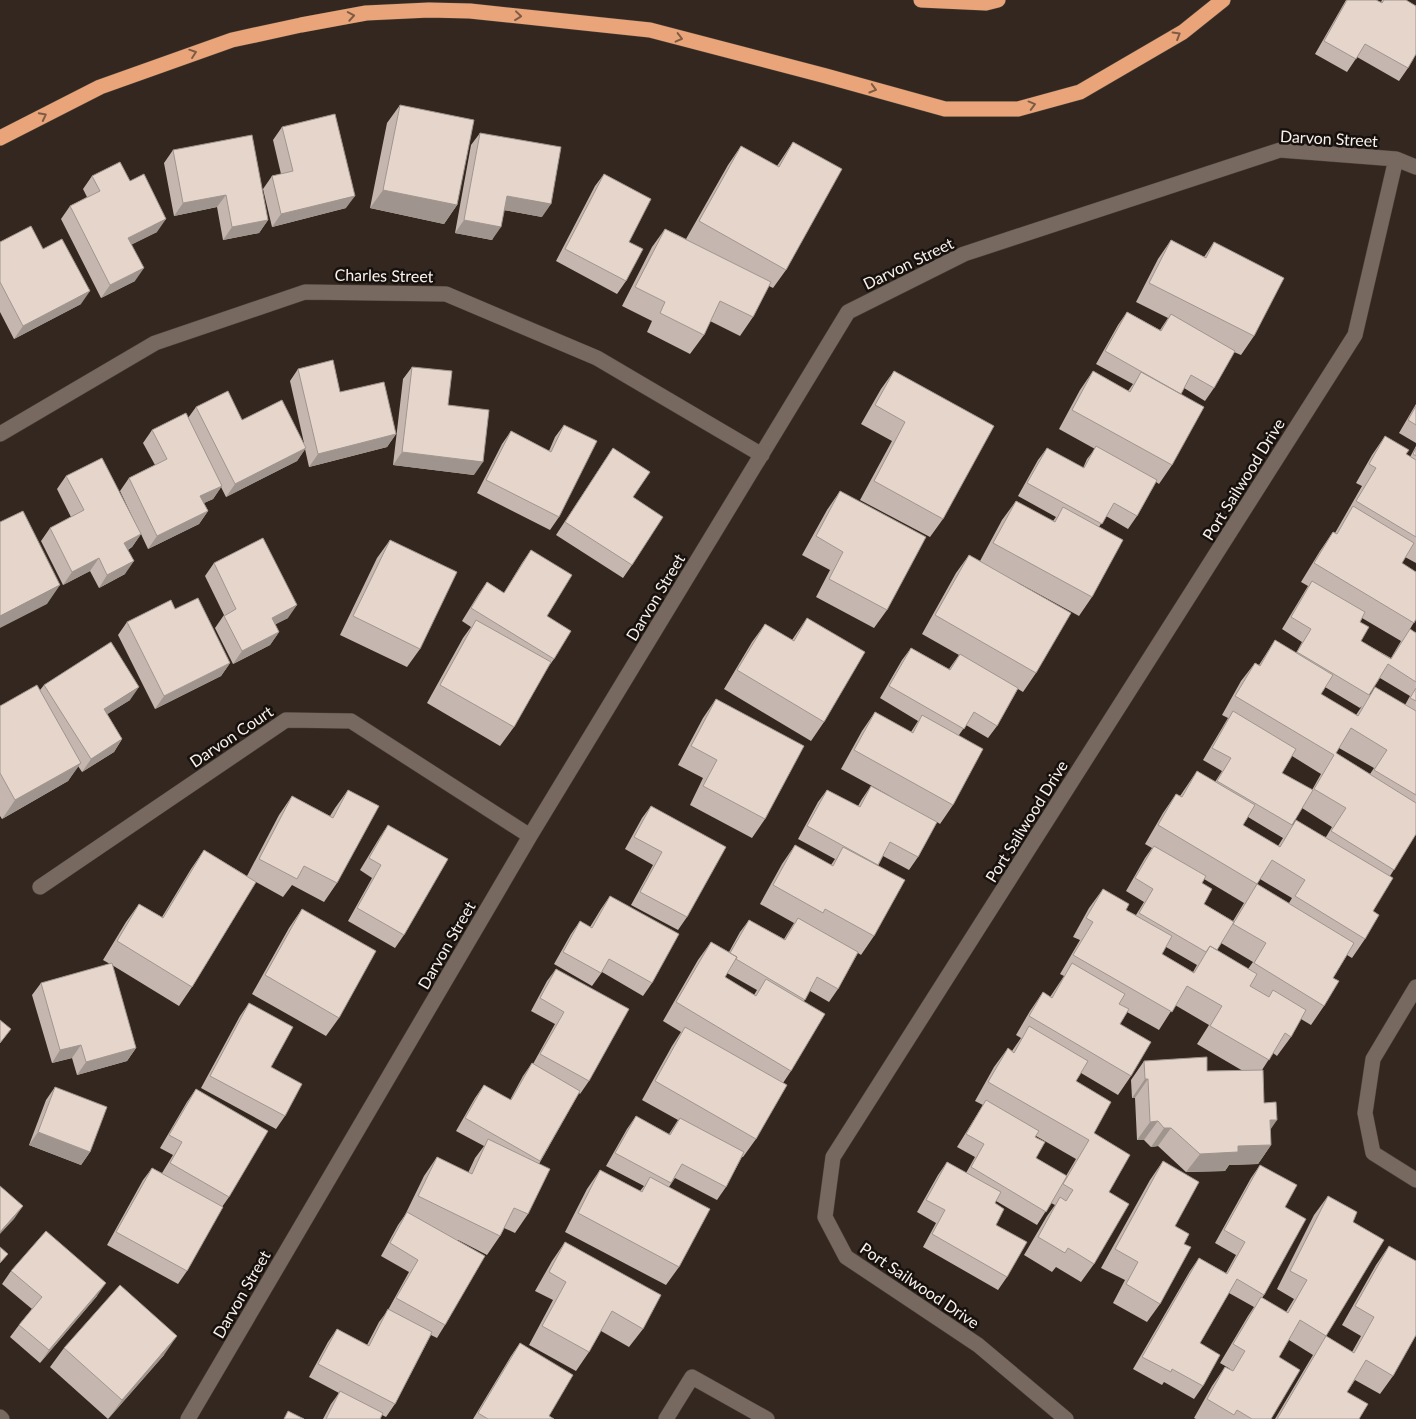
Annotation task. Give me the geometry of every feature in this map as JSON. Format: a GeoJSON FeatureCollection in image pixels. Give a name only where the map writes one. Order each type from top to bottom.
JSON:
{"type":"FeatureCollection","features":[{"type":"Feature","properties":{"kind":"highway"},"geometry":{"type":"LineString","coordinates":[[921,0],[986,3],[998,0]]}},
{"type":"Feature","properties":{"kind":"highway"},"geometry":{"type":"LineString","coordinates":[[0,138],[100,87],[232,40],[366,13],[429,10],[470,11],[650,30],[945,109],[1018,109],[1080,92],[1183,32],[1223,0]]}},
{"type":"Feature","properties":{"kind":"street","name":"Darvon Street"},"geometry":{"type":"LineString","coordinates":[[188,1419],[530,836],[848,312],[964,254],[1280,150],[1396,159],[1416,167]]}},
{"type":"Feature","properties":{"kind":"street","name":"Port Sailwood Drive"},"geometry":{"type":"LineString","coordinates":[[1066,1419],[978,1345],[846,1257],[825,1217],[833,1157],[1355,335],[1396,159]]}},
{"type":"Feature","properties":{"kind":"street","name":"Charles Street"},"geometry":{"type":"LineString","coordinates":[[0,434],[155,343],[305,292],[446,294],[597,358],[762,455]]}},
{"type":"Feature","properties":{"kind":"street","name":"Darvon Court"},"geometry":{"type":"LineString","coordinates":[[40,887],[286,720],[351,721],[530,836]]}},
{"type":"Feature","properties":{"kind":"street"},"geometry":{"type":"LineString","coordinates":[[1416,987],[1373,1059],[1365,1113],[1373,1153],[1416,1180]]}},
{"type":"Feature","properties":{"kind":"street"},"geometry":{"type":"LineString","coordinates":[[666,1419],[692,1377],[767,1419]]}},
{"type":"Feature","properties":{"kind":"building"},"geometry":{"type":"Polygon","coordinates":[[[1347,0],[1376,0],[1382,3],[1384,0],[1406,0],[1416,6],[1416,54],[1408,68],[1365,44],[1356,59],[1324,41],[1347,0]]]}},
{"type":"Feature","properties":{"kind":"building"},"geometry":{"type":"Polygon","coordinates":[[[400,105],[474,120],[457,205],[383,190],[400,105]]]}},
{"type":"Feature","properties":{"kind":"building"},"geometry":{"type":"Polygon","coordinates":[[[335,114],[355,196],[281,214],[272,176],[293,171],[282,127],[335,114]]]}},
{"type":"Feature","properties":{"kind":"building"},"geometry":{"type":"Polygon","coordinates":[[[480,133],[561,147],[551,204],[507,196],[501,227],[464,220],[480,133]]]}},
{"type":"Feature","properties":{"kind":"building"},"geometry":{"type":"Polygon","coordinates":[[[252,135],[268,220],[232,227],[226,195],[183,203],[173,150],[252,135]]]}},
{"type":"Feature","properties":{"kind":"building"},"geometry":{"type":"Polygon","coordinates":[[[793,142],[842,169],[786,270],[699,221],[741,146],[779,167],[793,142]]]}},
{"type":"Feature","properties":{"kind":"building"},"geometry":{"type":"Polygon","coordinates":[[[120,162],[130,181],[144,174],[166,219],[128,238],[144,268],[110,285],[70,206],[100,191],[92,176],[120,162]]]}},
{"type":"Feature","properties":{"kind":"building"},"geometry":{"type":"Polygon","coordinates":[[[604,174],[651,199],[629,242],[643,249],[626,281],[565,249],[604,174]]]}},
{"type":"Feature","properties":{"kind":"building"},"geometry":{"type":"Polygon","coordinates":[[[31,226],[43,249],[62,239],[90,291],[23,326],[0,282],[0,242],[31,226]]]}},
{"type":"Feature","properties":{"kind":"building"},"geometry":{"type":"Polygon","coordinates":[[[665,229],[771,282],[753,317],[720,301],[704,335],[660,313],[665,302],[635,287],[665,229]]]}},
{"type":"Feature","properties":{"kind":"building"},"geometry":{"type":"Polygon","coordinates":[[[1171,240],[1206,258],[1214,242],[1284,278],[1254,336],[1149,283],[1171,240]]]}},
{"type":"Feature","properties":{"kind":"building"},"geometry":{"type":"Polygon","coordinates":[[[1127,312],[1161,331],[1171,314],[1235,351],[1214,388],[1191,375],[1181,394],[1105,351],[1127,312]]]}},
{"type":"Feature","properties":{"kind":"building"},"geometry":{"type":"Polygon","coordinates":[[[333,360],[340,392],[384,382],[396,434],[318,454],[298,369],[333,360]]]}},
{"type":"Feature","properties":{"kind":"building"},"geometry":{"type":"Polygon","coordinates":[[[412,367],[452,371],[448,405],[489,410],[483,462],[402,452],[412,367]]]}},
{"type":"Feature","properties":{"kind":"building"},"geometry":{"type":"Polygon","coordinates":[[[894,371],[994,426],[943,519],[874,481],[905,422],[875,405],[894,371]]]}},
{"type":"Feature","properties":{"kind":"building"},"geometry":{"type":"Polygon","coordinates":[[[1093,371],[1130,392],[1141,372],[1204,407],[1172,465],[1072,410],[1093,371]]]}},
{"type":"Feature","properties":{"kind":"building"},"geometry":{"type":"Polygon","coordinates":[[[228,391],[242,420],[282,400],[306,448],[235,484],[196,407],[228,391]]]}},
{"type":"Feature","properties":{"kind":"building"},"geometry":{"type":"Polygon","coordinates":[[[1416,406],[1416,425],[1408,420],[1416,406]]]}},
{"type":"Feature","properties":{"kind":"building"},"geometry":{"type":"Polygon","coordinates":[[[186,413],[222,486],[200,496],[208,511],[157,536],[129,478],[167,459],[152,430],[186,413]]]}},
{"type":"Feature","properties":{"kind":"building"},"geometry":{"type":"Polygon","coordinates":[[[564,425],[597,441],[559,517],[486,480],[511,431],[551,452],[564,425]]]}},
{"type":"Feature","properties":{"kind":"building"},"geometry":{"type":"Polygon","coordinates":[[[1385,436],[1409,450],[1406,454],[1416,460],[1416,537],[1356,501],[1376,468],[1369,464],[1385,436]]]}},
{"type":"Feature","properties":{"kind":"building"},"geometry":{"type":"Polygon","coordinates":[[[1096,446],[1157,480],[1137,516],[1114,503],[1102,524],[1027,483],[1047,448],[1084,468],[1096,446]]]}},
{"type":"Feature","properties":{"kind":"building"},"geometry":{"type":"Polygon","coordinates":[[[613,448],[650,472],[633,497],[663,517],[632,565],[565,522],[613,448]]]}},
{"type":"Feature","properties":{"kind":"building"},"geometry":{"type":"Polygon","coordinates":[[[102,458],[141,534],[124,543],[134,561],[107,575],[99,558],[72,572],[50,528],[84,510],[66,476],[102,458]]]}},
{"type":"Feature","properties":{"kind":"building"},"geometry":{"type":"Polygon","coordinates":[[[840,491],[926,537],[887,610],[829,579],[843,552],[816,536],[840,491]]]}},
{"type":"Feature","properties":{"kind":"building"},"geometry":{"type":"Polygon","coordinates":[[[1016,501],[1055,522],[1063,507],[1123,540],[1092,597],[993,543],[1016,501]]]}},
{"type":"Feature","properties":{"kind":"building"},"geometry":{"type":"Polygon","coordinates":[[[1353,506],[1414,543],[1402,563],[1416,572],[1416,619],[1414,623],[1314,563],[1333,532],[1337,534],[1353,506]]]}},
{"type":"Feature","properties":{"kind":"building"},"geometry":{"type":"Polygon","coordinates":[[[23,511],[60,585],[0,616],[0,522],[23,511]]]}},
{"type":"Feature","properties":{"kind":"building"},"geometry":{"type":"Polygon","coordinates":[[[263,538],[297,605],[272,618],[279,632],[242,651],[224,616],[236,609],[214,563],[263,538]]]}},
{"type":"Feature","properties":{"kind":"building"},"geometry":{"type":"Polygon","coordinates":[[[390,540],[457,572],[420,649],[353,616],[390,540]]]}},
{"type":"Feature","properties":{"kind":"building"},"geometry":{"type":"Polygon","coordinates":[[[531,550],[572,575],[547,616],[571,631],[554,659],[471,608],[487,582],[504,593],[531,550]]]}},
{"type":"Feature","properties":{"kind":"building"},"geometry":{"type":"Polygon","coordinates":[[[969,555],[1071,613],[1036,673],[935,615],[969,555]]]}},
{"type":"Feature","properties":{"kind":"building"},"geometry":{"type":"Polygon","coordinates":[[[1312,581],[1365,612],[1360,622],[1369,627],[1361,641],[1391,659],[1410,629],[1416,633],[1416,682],[1388,664],[1369,695],[1297,652],[1311,629],[1291,617],[1312,581]]]}},
{"type":"Feature","properties":{"kind":"building"},"geometry":{"type":"Polygon","coordinates":[[[198,598],[230,663],[164,696],[127,622],[171,600],[175,609],[198,598]]]}},
{"type":"Feature","properties":{"kind":"building"},"geometry":{"type":"Polygon","coordinates":[[[807,618],[865,652],[824,722],[737,670],[765,624],[794,641],[807,618]]]}},
{"type":"Feature","properties":{"kind":"building"},"geometry":{"type":"Polygon","coordinates":[[[476,620],[551,662],[514,727],[440,685],[476,620]]]}},
{"type":"Feature","properties":{"kind":"building"},"geometry":{"type":"Polygon","coordinates":[[[1275,640],[1333,675],[1321,694],[1358,716],[1375,687],[1416,711],[1416,795],[1374,770],[1387,750],[1351,728],[1336,753],[1416,803],[1416,834],[1394,870],[1331,831],[1346,808],[1314,789],[1334,755],[1235,696],[1255,663],[1260,666],[1275,640]]]}},
{"type":"Feature","properties":{"kind":"building"},"geometry":{"type":"Polygon","coordinates":[[[111,642],[139,687],[104,709],[122,739],[91,759],[44,685],[111,642]]]}},
{"type":"Feature","properties":{"kind":"building"},"geometry":{"type":"Polygon","coordinates":[[[911,648],[950,670],[960,654],[1018,688],[997,726],[974,712],[964,729],[889,686],[911,648]]]}},
{"type":"Feature","properties":{"kind":"building"},"geometry":{"type":"Polygon","coordinates":[[[37,685],[81,763],[15,800],[0,773],[0,706],[37,685]]]}},
{"type":"Feature","properties":{"kind":"building"},"geometry":{"type":"Polygon","coordinates":[[[1416,688],[1416,701],[1410,698],[1416,688]]]}},
{"type":"Feature","properties":{"kind":"building"},"geometry":{"type":"Polygon","coordinates":[[[716,699],[804,746],[765,819],[703,786],[717,760],[691,746],[716,699]]]}},
{"type":"Feature","properties":{"kind":"building"},"geometry":{"type":"Polygon","coordinates":[[[1233,711],[1296,749],[1282,773],[1313,790],[1292,825],[1217,781],[1231,758],[1212,748],[1233,711]]]}},
{"type":"Feature","properties":{"kind":"building"},"geometry":{"type":"Polygon","coordinates":[[[875,712],[913,733],[922,715],[983,749],[953,805],[854,750],[875,712]]]}},
{"type":"Feature","properties":{"kind":"building"},"geometry":{"type":"Polygon","coordinates":[[[1197,771],[1255,805],[1243,825],[1280,847],[1296,820],[1393,878],[1373,911],[1379,915],[1365,939],[1295,896],[1305,880],[1272,860],[1257,884],[1158,825],[1176,794],[1182,797],[1197,771]]]}},
{"type":"Feature","properties":{"kind":"building"},"geometry":{"type":"Polygon","coordinates":[[[871,786],[937,822],[918,857],[890,842],[878,865],[807,826],[827,790],[860,807],[871,786]]]}},
{"type":"Feature","properties":{"kind":"building"},"geometry":{"type":"Polygon","coordinates":[[[348,790],[379,806],[337,883],[304,866],[297,879],[259,859],[292,796],[333,818],[348,790]]]}},
{"type":"Feature","properties":{"kind":"building"},"geometry":{"type":"Polygon","coordinates":[[[651,806],[726,847],[687,917],[640,892],[662,852],[634,837],[651,806]]]}},
{"type":"Feature","properties":{"kind":"building"},"geometry":{"type":"Polygon","coordinates":[[[388,825],[448,859],[404,935],[357,908],[381,865],[369,858],[388,825]]]}},
{"type":"Feature","properties":{"kind":"building"},"geometry":{"type":"Polygon","coordinates":[[[795,845],[833,866],[843,847],[905,880],[874,936],[825,909],[823,913],[773,885],[795,845]]]}},
{"type":"Feature","properties":{"kind":"building"},"geometry":{"type":"Polygon","coordinates":[[[1154,846],[1206,876],[1202,883],[1212,889],[1204,904],[1234,922],[1217,950],[1210,946],[1206,952],[1139,913],[1153,889],[1135,878],[1154,846]]]}},
{"type":"Feature","properties":{"kind":"building"},"geometry":{"type":"Polygon","coordinates":[[[204,850],[256,882],[192,987],[117,941],[139,904],[163,918],[204,850]]]}},
{"type":"Feature","properties":{"kind":"building"},"geometry":{"type":"Polygon","coordinates":[[[1257,884],[1354,943],[1333,978],[1339,981],[1324,1006],[1254,963],[1266,943],[1233,924],[1257,884]]]}},
{"type":"Feature","properties":{"kind":"building"},"geometry":{"type":"Polygon","coordinates":[[[1103,889],[1129,904],[1126,910],[1172,936],[1162,954],[1194,973],[1210,946],[1257,974],[1250,986],[1269,997],[1273,990],[1306,1010],[1291,1037],[1285,1033],[1269,1060],[1210,1026],[1222,1006],[1187,986],[1172,1012],[1073,955],[1093,922],[1086,918],[1103,889]]]}},
{"type":"Feature","properties":{"kind":"building"},"geometry":{"type":"Polygon","coordinates":[[[610,896],[679,934],[652,983],[609,959],[601,973],[563,952],[580,921],[592,928],[610,896]]]}},
{"type":"Feature","properties":{"kind":"building"},"geometry":{"type":"Polygon","coordinates":[[[302,909],[376,951],[339,1018],[265,975],[302,909]]]}},
{"type":"Feature","properties":{"kind":"building"},"geometry":{"type":"Polygon","coordinates":[[[798,918],[858,952],[838,989],[817,977],[805,1000],[736,959],[737,957],[730,953],[749,920],[785,940],[798,918]]]}},
{"type":"Feature","properties":{"kind":"building"},"geometry":{"type":"Polygon","coordinates":[[[711,942],[737,957],[725,977],[756,996],[766,979],[825,1014],[791,1071],[676,1002],[711,942]]]}},
{"type":"Feature","properties":{"kind":"building"},"geometry":{"type":"Polygon","coordinates":[[[112,963],[136,1048],[86,1062],[81,1045],[60,1050],[41,983],[112,963]]]}},
{"type":"Feature","properties":{"kind":"building"},"geometry":{"type":"Polygon","coordinates":[[[1072,963],[1125,994],[1119,1004],[1129,1009],[1120,1024],[1151,1042],[1131,1076],[1029,1016],[1043,992],[1052,998],[1072,963]]]}},
{"type":"Feature","properties":{"kind":"building"},"geometry":{"type":"Polygon","coordinates":[[[556,969],[629,1009],[589,1081],[540,1054],[564,1012],[540,998],[556,969]]]}},
{"type":"Feature","properties":{"kind":"building"},"geometry":{"type":"Polygon","coordinates":[[[249,1003],[293,1027],[271,1067],[302,1084],[285,1116],[210,1076],[249,1003]]]}},
{"type":"Feature","properties":{"kind":"building"},"geometry":{"type":"Polygon","coordinates":[[[0,1020],[11,1029],[0,1043],[0,1020]]]}},
{"type":"Feature","properties":{"kind":"building"},"geometry":{"type":"Polygon","coordinates":[[[1029,1026],[1088,1061],[1076,1081],[1111,1102],[1094,1133],[1130,1155],[1109,1192],[1129,1204],[1094,1264],[1068,1248],[1065,1253],[1038,1237],[1060,1197],[1066,1201],[1073,1190],[1063,1184],[1089,1140],[988,1082],[1008,1048],[1014,1053],[1029,1026]]]}},
{"type":"Feature","properties":{"kind":"building"},"geometry":{"type":"Polygon","coordinates":[[[685,1027],[787,1085],[756,1139],[655,1081],[685,1027]]]}},
{"type":"Feature","properties":{"kind":"building"},"geometry":{"type":"Polygon","coordinates":[[[1207,1057],[1207,1071],[1263,1070],[1264,1103],[1276,1102],[1277,1120],[1270,1120],[1271,1145],[1238,1146],[1238,1152],[1200,1154],[1171,1128],[1164,1128],[1158,1121],[1150,1122],[1148,1079],[1145,1079],[1144,1061],[1207,1057]]]}},
{"type":"Feature","properties":{"kind":"building"},"geometry":{"type":"Polygon","coordinates":[[[532,1063],[580,1091],[540,1161],[465,1118],[484,1085],[511,1100],[532,1063]]]}},
{"type":"Feature","properties":{"kind":"building"},"geometry":{"type":"Polygon","coordinates":[[[55,1087],[107,1107],[90,1152],[38,1132],[55,1087]]]}},
{"type":"Feature","properties":{"kind":"building"},"geometry":{"type":"Polygon","coordinates":[[[196,1089],[268,1131],[229,1197],[170,1163],[182,1142],[169,1135],[196,1089]]]}},
{"type":"Feature","properties":{"kind":"building"},"geometry":{"type":"Polygon","coordinates":[[[986,1100],[1039,1131],[1035,1137],[1045,1142],[1036,1158],[1067,1176],[1046,1212],[971,1167],[984,1144],[966,1134],[986,1100]]]}},
{"type":"Feature","properties":{"kind":"building"},"geometry":{"type":"Polygon","coordinates":[[[636,1116],[670,1135],[680,1118],[744,1152],[726,1187],[682,1164],[671,1183],[615,1153],[636,1116]]]}},
{"type":"Feature","properties":{"kind":"building"},"geometry":{"type":"Polygon","coordinates":[[[488,1139],[550,1169],[528,1214],[514,1208],[500,1236],[418,1196],[437,1157],[472,1174],[488,1139]]]}},
{"type":"Feature","properties":{"kind":"building"},"geometry":{"type":"Polygon","coordinates":[[[1163,1161],[1199,1182],[1175,1226],[1189,1234],[1184,1244],[1191,1247],[1160,1304],[1126,1284],[1138,1262],[1115,1249],[1163,1161]]]}},
{"type":"Feature","properties":{"kind":"building"},"geometry":{"type":"Polygon","coordinates":[[[947,1162],[1001,1192],[995,1203],[1004,1209],[996,1225],[1027,1242],[1007,1277],[932,1234],[945,1210],[926,1200],[947,1162]]]}},
{"type":"Feature","properties":{"kind":"building"},"geometry":{"type":"Polygon","coordinates":[[[1260,1165],[1297,1185],[1285,1207],[1306,1219],[1264,1295],[1237,1279],[1200,1343],[1220,1355],[1203,1386],[1172,1369],[1171,1372],[1142,1357],[1199,1258],[1227,1274],[1245,1242],[1224,1230],[1260,1165]]]}},
{"type":"Feature","properties":{"kind":"building"},"geometry":{"type":"Polygon","coordinates":[[[152,1168],[223,1207],[187,1271],[116,1232],[152,1168]]]}},
{"type":"Feature","properties":{"kind":"building"},"geometry":{"type":"Polygon","coordinates":[[[600,1170],[642,1192],[650,1177],[710,1209],[679,1267],[578,1213],[600,1170]]]}},
{"type":"Feature","properties":{"kind":"building"},"geometry":{"type":"Polygon","coordinates":[[[0,1186],[23,1206],[0,1232],[0,1186]]]}},
{"type":"Feature","properties":{"kind":"building"},"geometry":{"type":"Polygon","coordinates":[[[1328,1196],[1357,1212],[1353,1222],[1384,1240],[1326,1336],[1300,1320],[1279,1357],[1300,1370],[1271,1419],[1252,1419],[1237,1410],[1234,1415],[1207,1399],[1225,1367],[1233,1371],[1245,1351],[1233,1344],[1261,1297],[1288,1313],[1307,1280],[1290,1271],[1328,1196]]]}},
{"type":"Feature","properties":{"kind":"building"},"geometry":{"type":"Polygon","coordinates":[[[407,1212],[485,1256],[445,1325],[396,1298],[418,1260],[390,1243],[407,1212]]]}},
{"type":"Feature","properties":{"kind":"building"},"geometry":{"type":"Polygon","coordinates":[[[46,1231],[106,1283],[49,1350],[19,1325],[42,1297],[11,1271],[46,1231]]]}},
{"type":"Feature","properties":{"kind":"building"},"geometry":{"type":"Polygon","coordinates":[[[565,1242],[661,1295],[643,1329],[612,1311],[589,1352],[542,1326],[566,1282],[549,1272],[565,1242]]]}},
{"type":"Feature","properties":{"kind":"building"},"geometry":{"type":"Polygon","coordinates":[[[1389,1246],[1416,1261],[1416,1335],[1393,1376],[1366,1360],[1347,1392],[1368,1404],[1359,1419],[1277,1419],[1326,1336],[1354,1353],[1374,1317],[1355,1306],[1389,1246]]]}},
{"type":"Feature","properties":{"kind":"building"},"geometry":{"type":"Polygon","coordinates":[[[0,1247],[8,1254],[0,1263],[0,1247]]]}},
{"type":"Feature","properties":{"kind":"building"},"geometry":{"type":"Polygon","coordinates":[[[120,1285],[177,1336],[122,1400],[64,1348],[120,1285]]]}},
{"type":"Feature","properties":{"kind":"building"},"geometry":{"type":"Polygon","coordinates":[[[388,1309],[432,1332],[395,1404],[318,1364],[337,1329],[369,1346],[388,1309]]]}},
{"type":"Feature","properties":{"kind":"building"},"geometry":{"type":"Polygon","coordinates":[[[520,1343],[573,1375],[549,1416],[554,1419],[488,1419],[478,1413],[520,1343]]]}},
{"type":"Feature","properties":{"kind":"building"},"geometry":{"type":"Polygon","coordinates":[[[340,1391],[383,1413],[380,1419],[326,1419],[340,1391]]]}},
{"type":"Feature","properties":{"kind":"building"},"geometry":{"type":"Polygon","coordinates":[[[288,1411],[304,1419],[284,1419],[288,1411]]]}}]}
